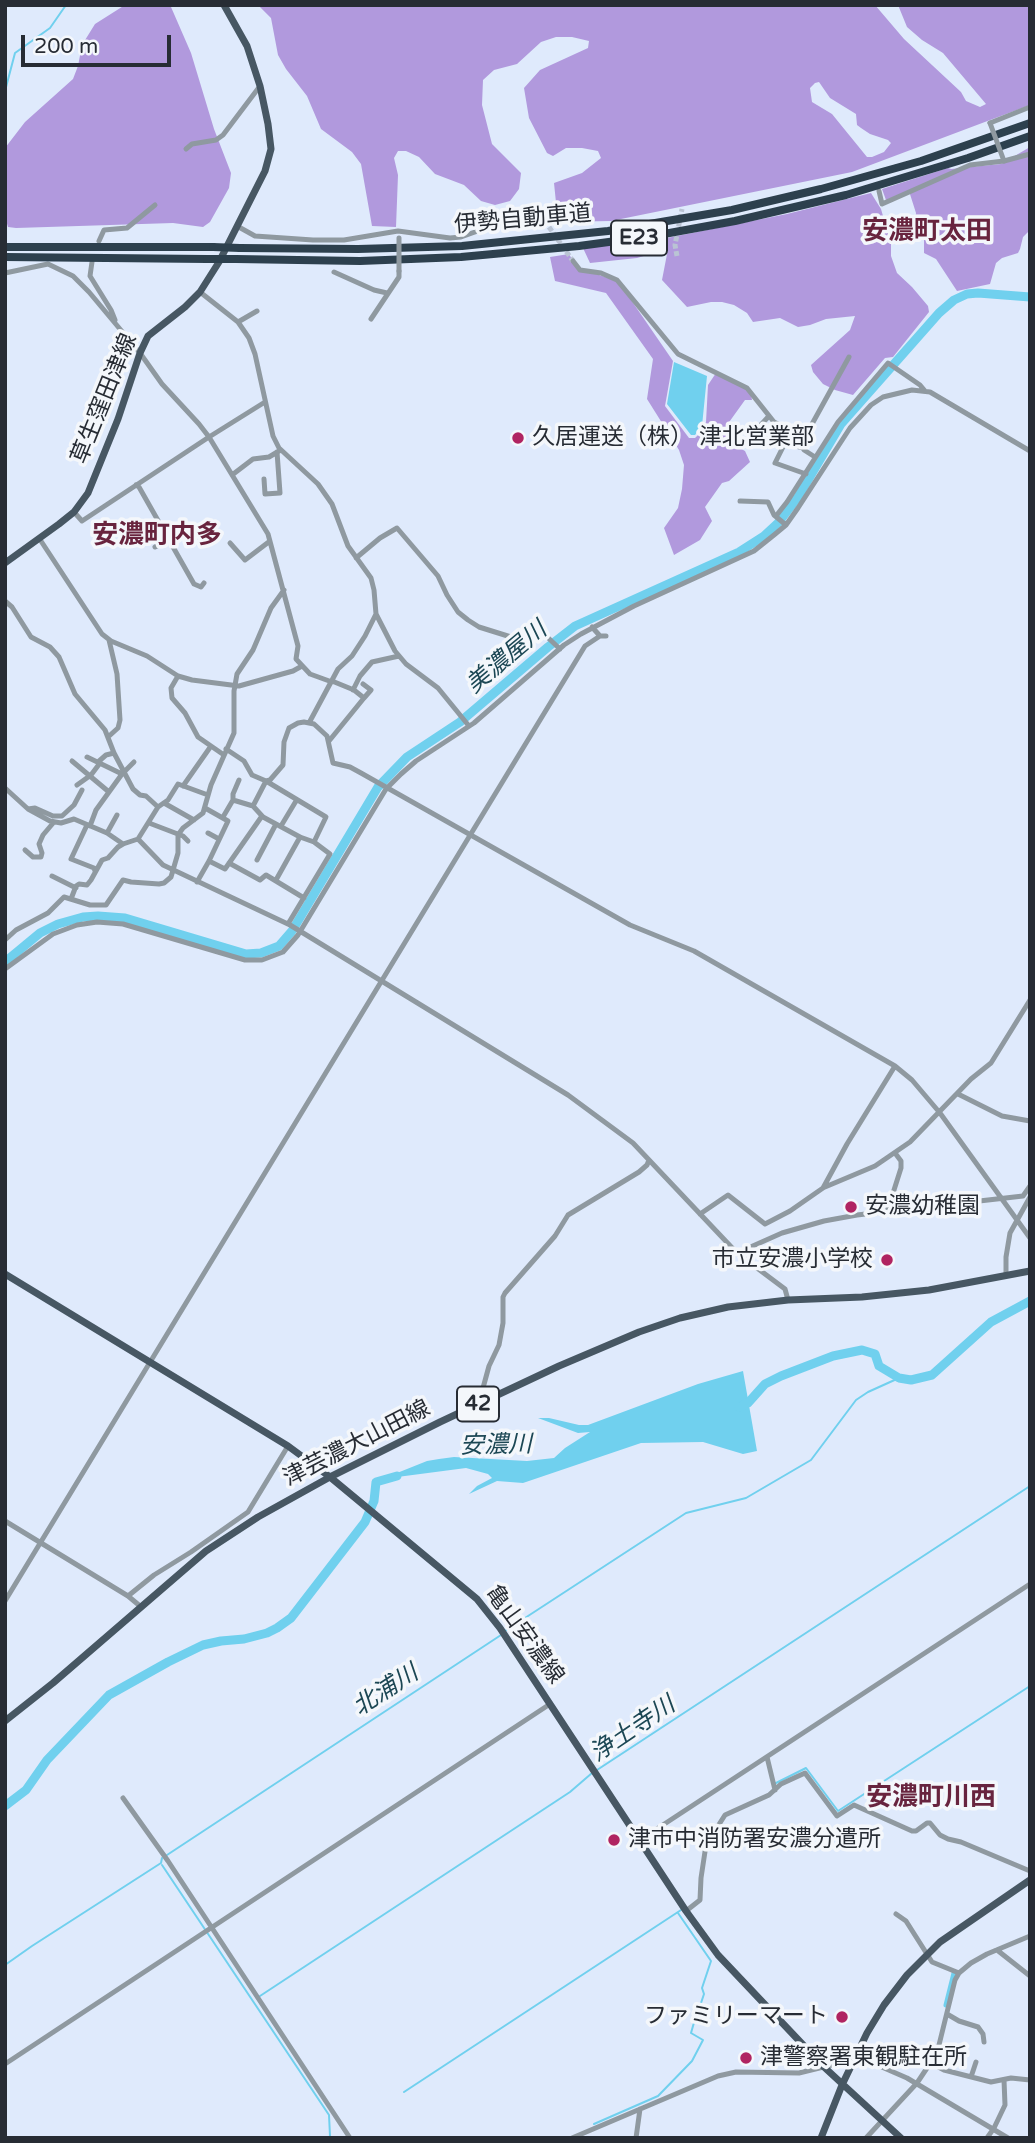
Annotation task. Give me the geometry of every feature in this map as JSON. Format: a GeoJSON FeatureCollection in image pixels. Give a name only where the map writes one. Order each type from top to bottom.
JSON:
{"type":"FeatureCollection","features":[{"type":"Feature","properties":{"kind":"highway","name":"伊勢自動車道"},"geometry":{"type":"LineString","coordinates":[[5,247],[358,249],[462,246],[608,231],[732,210],[821,189],[921,161],[1030,123]]}},
{"type":"Feature","properties":{"kind":"highway","name":"伊勢自動車道"},"geometry":{"type":"LineString","coordinates":[[5,257],[360,261],[461,257],[579,246],[653,236],[846,195],[1030,136]]}},
{"type":"Feature","properties":{"kind":"main road","name":"草生窪田津線"},"geometry":{"type":"LineString","coordinates":[[5,563],[74,512],[88,494],[148,336],[200,292],[219,262],[265,171],[271,149],[260,86],[247,46],[224,5]]}},
{"type":"Feature","properties":{"kind":"main road","name":"津芸濃大山田線"},"geometry":{"type":"LineString","coordinates":[[5,1721],[53,1683],[206,1550],[258,1517],[331,1477],[559,1366],[639,1332],[680,1318],[728,1307],[929,1290],[1030,1271]]}},
{"type":"Feature","properties":{"kind":"main road","name":"亀山安濃線"},"geometry":{"type":"LineString","coordinates":[[5,1274],[288,1446],[351,1493],[477,1599],[500,1628],[684,1908],[718,1955],[824,2067],[901,2138]]}},
{"type":"Feature","properties":{"kind":"main road"},"geometry":{"type":"LineString","coordinates":[[821,2138],[867,2033],[907,1975],[927,1954],[961,1926],[1030,1880]]}},
{"type":"Feature","properties":{"kind":"street"},"geometry":{"type":"LineString","coordinates":[[186,149],[192,144],[216,140],[223,135],[260,86]]}},
{"type":"Feature","properties":{"kind":"street"},"geometry":{"type":"LineString","coordinates":[[1004,161],[990,123],[1030,107]]}},
{"type":"Feature","properties":{"kind":"street"},"geometry":{"type":"LineString","coordinates":[[879,191],[882,204],[970,164],[1004,161],[1030,154]]}},
{"type":"Feature","properties":{"kind":"street"},"geometry":{"type":"LineString","coordinates":[[99,241],[104,230],[127,228],[155,205]]}},
{"type":"Feature","properties":{"kind":"street"},"geometry":{"type":"LineString","coordinates":[[237,226],[254,236],[313,240],[344,240],[398,234],[450,238],[461,237],[500,223],[555,217]]}},
{"type":"Feature","properties":{"kind":"street"},"geometry":{"type":"LineString","coordinates":[[542,218],[549,227]]}},
{"type":"Feature","properties":{"kind":"street"},"geometry":{"type":"LineString","coordinates":[[371,319],[399,277],[398,234]]}},
{"type":"Feature","properties":{"kind":"street"},"geometry":{"type":"LineString","coordinates":[[572,261],[580,270],[610,275],[618,280],[678,354],[747,388],[774,422],[804,438]]}},
{"type":"Feature","properties":{"kind":"street"},"geometry":{"type":"LineString","coordinates":[[92,262],[90,275],[116,323]]}},
{"type":"Feature","properties":{"kind":"street"},"geometry":{"type":"LineString","coordinates":[[5,272],[51,264],[81,284],[116,323],[162,384],[209,437],[268,534],[298,646],[296,659],[310,674],[353,690],[364,698]]}},
{"type":"Feature","properties":{"kind":"street"},"geometry":{"type":"LineString","coordinates":[[334,272],[387,293]]}},
{"type":"Feature","properties":{"kind":"street"},"geometry":{"type":"LineString","coordinates":[[200,292],[238,322],[249,338],[255,354],[273,436],[279,451],[280,494],[265,494],[264,479]]}},
{"type":"Feature","properties":{"kind":"street"},"geometry":{"type":"LineString","coordinates":[[238,322],[257,310]]}},
{"type":"Feature","properties":{"kind":"street"},"geometry":{"type":"LineString","coordinates":[[803,448],[801,444],[804,438],[849,357]]}},
{"type":"Feature","properties":{"kind":"street"},"geometry":{"type":"LineString","coordinates":[[777,517],[838,422],[888,363],[925,391]]}},
{"type":"Feature","properties":{"kind":"street"},"geometry":{"type":"LineString","coordinates":[[5,969],[52,934],[88,923],[123,924],[253,961],[283,952],[293,942],[385,788],[416,761],[468,724],[558,648],[592,627],[754,551],[785,524],[836,446],[871,405],[883,397],[900,392],[925,391],[939,396],[1030,451]]}},
{"type":"Feature","properties":{"kind":"street"},"geometry":{"type":"LineString","coordinates":[[74,512],[82,521],[265,402]]}},
{"type":"Feature","properties":{"kind":"street"},"geometry":{"type":"LineString","coordinates":[[769,416],[758,428],[785,443],[803,448],[815,457]]}},
{"type":"Feature","properties":{"kind":"street"},"geometry":{"type":"LineString","coordinates":[[785,443],[775,463],[806,474]]}},
{"type":"Feature","properties":{"kind":"street"},"geometry":{"type":"LineString","coordinates":[[232,475],[253,459],[269,457],[279,451]]}},
{"type":"Feature","properties":{"kind":"street"},"geometry":{"type":"LineString","coordinates":[[279,451],[325,492],[332,504],[348,546],[373,584],[376,614],[398,656],[438,688],[468,724]]}},
{"type":"Feature","properties":{"kind":"street"},"geometry":{"type":"LineString","coordinates":[[136,485],[194,584],[201,587],[204,583]]}},
{"type":"Feature","properties":{"kind":"street"},"geometry":{"type":"LineString","coordinates":[[740,501],[768,502],[785,524]]}},
{"type":"Feature","properties":{"kind":"street"},"geometry":{"type":"LineString","coordinates":[[356,558],[397,528],[438,576],[458,612],[468,620],[479,627],[511,637],[539,634],[549,637],[558,648]]}},
{"type":"Feature","properties":{"kind":"street"},"geometry":{"type":"LineString","coordinates":[[39,538],[98,628],[109,639],[147,656],[178,676],[234,685],[248,684],[302,666]]}},
{"type":"Feature","properties":{"kind":"street"},"geometry":{"type":"LineString","coordinates":[[155,547],[168,540]]}},
{"type":"Feature","properties":{"kind":"street"},"geometry":{"type":"LineString","coordinates":[[230,543],[245,560],[270,541]]}},
{"type":"Feature","properties":{"kind":"street"},"geometry":{"type":"LineString","coordinates":[[5,940],[16,930],[48,913],[64,897],[90,905],[106,905],[123,880],[162,884],[169,880],[175,870],[178,835],[203,813],[235,729],[234,685],[237,674],[253,650],[271,608],[284,590]]}},
{"type":"Feature","properties":{"kind":"street"},"geometry":{"type":"LineString","coordinates":[[5,601],[12,607],[31,637],[55,651],[75,694],[108,737],[132,789],[194,820]]}},
{"type":"Feature","properties":{"kind":"street"},"geometry":{"type":"LineString","coordinates":[[309,723],[338,669],[352,656],[376,614]]}},
{"type":"Feature","properties":{"kind":"street"},"geometry":{"type":"LineString","coordinates":[[5,1601],[585,646],[603,636],[592,627]]}},
{"type":"Feature","properties":{"kind":"street"},"geometry":{"type":"LineString","coordinates":[[108,737],[120,724],[118,681],[109,639]]}},
{"type":"Feature","properties":{"kind":"street"},"geometry":{"type":"LineString","coordinates":[[353,690],[372,662],[398,656]]}},
{"type":"Feature","properties":{"kind":"street"},"geometry":{"type":"LineString","coordinates":[[178,676],[171,688],[172,698],[186,713],[198,737],[244,761],[252,775],[326,817],[314,842]]}},
{"type":"Feature","properties":{"kind":"street"},"geometry":{"type":"LineString","coordinates":[[329,741],[370,690],[363,684]]}},
{"type":"Feature","properties":{"kind":"street"},"geometry":{"type":"LineString","coordinates":[[253,806],[266,781],[284,765],[284,742],[289,728],[298,723],[309,723],[323,731],[329,741],[333,763],[350,767],[630,925],[694,950],[895,1066],[912,1080],[940,1113],[1030,1238]]}},
{"type":"Feature","properties":{"kind":"street"},"geometry":{"type":"LineString","coordinates":[[183,786],[211,746]]}},
{"type":"Feature","properties":{"kind":"street"},"geometry":{"type":"LineString","coordinates":[[28,809],[35,808],[50,815],[62,816],[74,805],[80,788],[99,762],[109,753],[114,753]]}},
{"type":"Feature","properties":{"kind":"street"},"geometry":{"type":"LineString","coordinates":[[88,757],[123,773]]}},
{"type":"Feature","properties":{"kind":"street"},"geometry":{"type":"LineString","coordinates":[[72,761],[109,792]]}},
{"type":"Feature","properties":{"kind":"street"},"geometry":{"type":"LineString","coordinates":[[95,871],[94,868],[71,859],[96,810],[134,762]]}},
{"type":"Feature","properties":{"kind":"street"},"geometry":{"type":"LineString","coordinates":[[223,817],[233,800],[239,780]]}},
{"type":"Feature","properties":{"kind":"street"},"geometry":{"type":"LineString","coordinates":[[71,899],[79,884],[87,885],[102,860],[123,844],[138,839],[178,784],[208,794]]}},
{"type":"Feature","properties":{"kind":"street"},"geometry":{"type":"LineString","coordinates":[[5,788],[28,809],[54,822],[74,819],[107,833],[123,844]]}},
{"type":"Feature","properties":{"kind":"street"},"geometry":{"type":"LineString","coordinates":[[233,800],[253,806],[262,816],[300,838],[314,842],[330,854],[289,924]]}},
{"type":"Feature","properties":{"kind":"street"},"geometry":{"type":"LineString","coordinates":[[257,860],[296,801]]}},
{"type":"Feature","properties":{"kind":"street"},"geometry":{"type":"LineString","coordinates":[[197,882],[228,821],[205,808]]}},
{"type":"Feature","properties":{"kind":"street"},"geometry":{"type":"LineString","coordinates":[[107,833],[117,815]]}},
{"type":"Feature","properties":{"kind":"street"},"geometry":{"type":"LineString","coordinates":[[209,861],[225,869],[262,816]]}},
{"type":"Feature","properties":{"kind":"street"},"geometry":{"type":"LineString","coordinates":[[140,820],[188,841]]}},
{"type":"Feature","properties":{"kind":"street"},"geometry":{"type":"LineString","coordinates":[[24,850],[33,856],[41,857],[39,844],[54,822]]}},
{"type":"Feature","properties":{"kind":"street"},"geometry":{"type":"LineString","coordinates":[[208,834],[219,839]]}},
{"type":"Feature","properties":{"kind":"street"},"geometry":{"type":"LineString","coordinates":[[276,880],[300,838]]}},
{"type":"Feature","properties":{"kind":"street"},"geometry":{"type":"LineString","coordinates":[[138,839],[160,862],[289,924],[568,1095],[625,1137],[737,1253],[785,1289],[788,1300]]}},
{"type":"Feature","properties":{"kind":"street"},"geometry":{"type":"LineString","coordinates":[[229,863],[260,880],[266,875],[304,898]]}},
{"type":"Feature","properties":{"kind":"street"},"geometry":{"type":"LineString","coordinates":[[52,876],[76,887]]}},
{"type":"Feature","properties":{"kind":"street"},"geometry":{"type":"LineString","coordinates":[[700,1214],[719,1198],[728,1195],[765,1224],[790,1211],[823,1188],[875,1166],[910,1142],[971,1079],[992,1063],[1030,1000]]}},
{"type":"Feature","properties":{"kind":"street"},"geometry":{"type":"LineString","coordinates":[[823,1188],[895,1066]]}},
{"type":"Feature","properties":{"kind":"street"},"geometry":{"type":"LineString","coordinates":[[958,1094],[1002,1116],[1030,1121]]}},
{"type":"Feature","properties":{"kind":"street"},"geometry":{"type":"LineString","coordinates":[[887,1212],[901,1167],[901,1161],[895,1153]]}},
{"type":"Feature","properties":{"kind":"street"},"geometry":{"type":"LineString","coordinates":[[462,1412],[462,1404],[484,1390],[489,1366],[499,1345],[505,1293],[555,1236],[568,1215],[639,1172],[648,1165],[649,1160]]}},
{"type":"Feature","properties":{"kind":"street"},"geometry":{"type":"LineString","coordinates":[[1006,1275],[1008,1241],[1028,1197],[1030,1186]]}},
{"type":"Feature","properties":{"kind":"street"},"geometry":{"type":"LineString","coordinates":[[737,1253],[782,1233],[857,1214],[1028,1197]]}},
{"type":"Feature","properties":{"kind":"street"},"geometry":{"type":"LineString","coordinates":[[128,1596],[153,1575],[248,1512],[288,1446]]}},
{"type":"Feature","properties":{"kind":"street"},"geometry":{"type":"LineString","coordinates":[[5,1521],[140,1606]]}},
{"type":"Feature","properties":{"kind":"street"},"geometry":{"type":"LineString","coordinates":[[640,1840],[1030,1584]]}},
{"type":"Feature","properties":{"kind":"street"},"geometry":{"type":"LineString","coordinates":[[5,2064],[550,1703]]}},
{"type":"Feature","properties":{"kind":"street"},"geometry":{"type":"LineString","coordinates":[[767,1757],[775,1790]]}},
{"type":"Feature","properties":{"kind":"street"},"geometry":{"type":"LineString","coordinates":[[684,1908],[700,1900],[706,1845],[725,1815],[769,1795],[781,1784],[805,1773],[837,1816],[854,1805],[912,1831],[930,1823],[940,1835],[948,1839],[1030,1871]]}},
{"type":"Feature","properties":{"kind":"street"},"geometry":{"type":"LineString","coordinates":[[123,1798],[168,1861],[350,2138]]}},
{"type":"Feature","properties":{"kind":"street"},"geometry":{"type":"LineString","coordinates":[[896,1914],[906,1921],[932,1962],[959,1973]]}},
{"type":"Feature","properties":{"kind":"street"},"geometry":{"type":"LineString","coordinates":[[866,2138],[917,2083],[931,2063],[940,2043],[959,1973],[971,1963],[1030,1936]]}},
{"type":"Feature","properties":{"kind":"street"},"geometry":{"type":"LineString","coordinates":[[997,1951],[1030,1976]]}},
{"type":"Feature","properties":{"kind":"street"},"geometry":{"type":"LineString","coordinates":[[947,2014],[978,2027],[984,2042]]}},
{"type":"Feature","properties":{"kind":"street"},"geometry":{"type":"LineString","coordinates":[[572,2138],[718,2076],[736,2072],[799,2073],[856,2059],[868,2061],[917,2083],[1008,2138]]}},
{"type":"Feature","properties":{"kind":"street"},"geometry":{"type":"LineString","coordinates":[[971,2077],[976,2062]]}},
{"type":"Feature","properties":{"kind":"street"},"geometry":{"type":"LineString","coordinates":[[931,2063],[944,2070],[991,2082],[1011,2078],[1030,2080]]}},
{"type":"Feature","properties":{"kind":"street"},"geometry":{"type":"LineString","coordinates":[[987,2138],[1005,2105],[1004,2080]]}},
{"type":"Feature","properties":{"kind":"street"},"geometry":{"type":"LineString","coordinates":[[636,2138],[640,2109]]}},
{"type":"Feature","properties":{"kind":"shaded area"},"geometry":{"type":"Polygon","coordinates":[[[125,5],[171,7],[191,53],[214,129],[231,173],[229,188],[210,222],[203,227],[173,223],[8,227],[5,217],[5,148],[25,122],[73,79],[82,45],[95,24],[125,5]]]}},
{"type":"Feature","properties":{"kind":"shaded area"},"geometry":{"type":"Polygon","coordinates":[[[258,5],[875,5],[904,39],[961,92],[966,101],[980,107],[986,104],[943,53],[907,27],[898,5],[1030,5],[1030,105],[852,172],[611,221],[558,222],[554,183],[582,173],[601,158],[598,151],[582,148],[566,148],[553,156],[547,153],[529,118],[524,88],[540,70],[588,48],[589,41],[556,37],[541,42],[517,64],[494,70],[483,80],[482,105],[492,144],[521,173],[519,189],[510,201],[495,205],[481,201],[464,185],[435,174],[419,157],[406,151],[398,151],[394,158],[398,175],[396,227],[372,226],[361,164],[352,152],[321,129],[307,96],[278,55],[271,18],[258,5]],[[819,82],[810,88],[812,102],[832,114],[867,157],[884,152],[891,143],[888,140],[861,128],[857,125],[856,114],[830,98],[819,82]]]}},
{"type":"Feature","properties":{"kind":"shaded area"},"geometry":{"type":"Polygon","coordinates":[[[1030,147],[1030,230],[1023,237],[1018,253],[996,263],[990,284],[957,291],[936,259],[924,253],[924,240],[915,221],[916,213],[909,191],[886,200],[882,189],[948,168],[1001,164],[1030,147]]]}},
{"type":"Feature","properties":{"kind":"shaded area"},"geometry":{"type":"Polygon","coordinates":[[[871,193],[881,209],[897,273],[928,306],[929,312],[893,357],[885,358],[853,395],[823,384],[811,365],[850,330],[855,316],[826,319],[798,327],[780,318],[753,322],[747,313],[722,302],[687,307],[662,280],[668,249],[637,258],[590,263],[583,248],[667,238],[787,214],[871,193]]]}},
{"type":"Feature","properties":{"kind":"shaded area"},"geometry":{"type":"Polygon","coordinates":[[[569,254],[577,268],[618,281],[673,361],[665,406],[689,438],[695,438],[706,422],[708,385],[716,373],[745,386],[751,394],[752,400],[745,400],[727,425],[726,433],[732,444],[745,451],[750,462],[729,481],[722,483],[705,507],[712,521],[700,540],[674,555],[664,528],[678,508],[684,465],[679,450],[647,399],[653,359],[606,293],[555,281],[550,257],[569,254]]]}},
{"type":"Feature","properties":{"kind":"water"},"geometry":{"type":"Polygon","coordinates":[[[674,362],[707,376],[702,426],[695,435],[691,435],[667,404],[674,362]]]}},
{"type":"Feature","properties":{"kind":"water"},"geometry":{"type":"Polygon","coordinates":[[[743,1371],[757,1451],[743,1454],[703,1442],[641,1443],[523,1483],[497,1481],[469,1494],[492,1478],[488,1474],[466,1468],[382,1479],[427,1461],[454,1457],[527,1461],[554,1458],[590,1432],[578,1433],[538,1418],[588,1425],[698,1384],[743,1371]]]}},
{"type":"Feature","properties":{"kind":"waterway"},"geometry":{"type":"LineString","coordinates":[[5,91],[15,53],[50,28],[66,5]]}},
{"type":"Feature","properties":{"kind":"waterway","name":"美濃屋川"},"geometry":{"type":"LineString","coordinates":[[5,962],[40,933],[58,924],[98,916],[125,918],[246,954],[261,953],[279,946],[292,931],[378,787],[407,757],[460,722],[575,626],[739,552],[764,536],[798,497],[841,424],[939,313],[954,300],[967,294],[978,293],[1030,297]]}},
{"type":"Feature","properties":{"kind":"waterway","name":"安濃川"},"geometry":{"type":"LineString","coordinates":[[739,1407],[748,1403],[765,1384],[781,1376],[833,1356],[862,1350],[875,1354],[879,1366],[899,1378],[911,1380],[932,1375],[991,1322],[1030,1301]]}},
{"type":"Feature","properties":{"kind":"waterway","name":"北浦川"},"geometry":{"type":"LineString","coordinates":[[505,1631],[686,1513],[746,1498],[811,1460],[856,1400],[899,1378]]}},
{"type":"Feature","properties":{"kind":"waterway","name":"安濃川"},"geometry":{"type":"LineString","coordinates":[[5,1806],[26,1790],[47,1760],[109,1695],[203,1645],[267,1633],[291,1618],[365,1522],[374,1501],[376,1482],[397,1476]]}},
{"type":"Feature","properties":{"kind":"waterway","name":"浄土寺川"},"geometry":{"type":"LineString","coordinates":[[597,1770],[1030,1486]]}},
{"type":"Feature","properties":{"kind":"waterway","name":"北浦川"},"geometry":{"type":"LineString","coordinates":[[167,1855],[501,1635]]}},
{"type":"Feature","properties":{"kind":"waterway"},"geometry":{"type":"LineString","coordinates":[[776,1783],[806,1768],[838,1811],[1030,1686]]}},
{"type":"Feature","properties":{"kind":"waterway","name":"浄土寺川"},"geometry":{"type":"LineString","coordinates":[[260,1996],[570,1792],[592,1773]]}},
{"type":"Feature","properties":{"kind":"waterway"},"geometry":{"type":"LineString","coordinates":[[5,1965],[161,1863],[162,1858]]}},
{"type":"Feature","properties":{"kind":"waterway","name":"北浦川"},"geometry":{"type":"LineString","coordinates":[[162,1865],[329,2115],[328,2138]]}},
{"type":"Feature","properties":{"kind":"waterway"},"geometry":{"type":"LineString","coordinates":[[404,2092],[681,1910]]}},
{"type":"Feature","properties":{"kind":"waterway"},"geometry":{"type":"LineString","coordinates":[[594,2124],[658,2096],[692,2061],[703,2040],[691,2033],[695,2019],[703,2008],[702,1988],[711,1961],[678,1913]]}},
{"type":"Feature","properties":{"kind":"waterway"},"geometry":{"type":"LineString","coordinates":[[946,2005],[954,1973]]}},
{"type":"Feature","properties":{"kind":"tunnel"},"geometry":{"type":"LineString","coordinates":[[677,256],[675,245],[682,209]]}},
{"type":"Feature","properties":{"kind":"tunnel"},"geometry":{"type":"LineString","coordinates":[[549,227],[573,261]]}},
{"type":"Feature","properties":{"kind":"place","name":"久居運送（株） 津北営業部"},"geometry":{"type":"Point","coordinates":[518,438]}},
{"type":"Feature","properties":{"kind":"place","name":"安濃幼稚園"},"geometry":{"type":"Point","coordinates":[851,1207]}},
{"type":"Feature","properties":{"kind":"place","name":"市立安濃小学校"},"geometry":{"type":"Point","coordinates":[887,1260]}},
{"type":"Feature","properties":{"kind":"place","name":"津市中消防署安濃分遣所"},"geometry":{"type":"Point","coordinates":[614,1840]}},
{"type":"Feature","properties":{"kind":"place","name":"ファミリーマート"},"geometry":{"type":"Point","coordinates":[842,2017]}},
{"type":"Feature","properties":{"kind":"place","name":"津警察署東観駐在所"},"geometry":{"type":"Point","coordinates":[746,2058]}},
{"type":"Feature","properties":{"kind":"district","name":"安濃町太田"},"geometry":{"type":"Point","coordinates":[927,232]}},
{"type":"Feature","properties":{"kind":"district","name":"安濃町内多"},"geometry":{"type":"Point","coordinates":[157,536]}},
{"type":"Feature","properties":{"kind":"district","name":"安濃町川西"},"geometry":{"type":"Point","coordinates":[931,1798]}}]}
